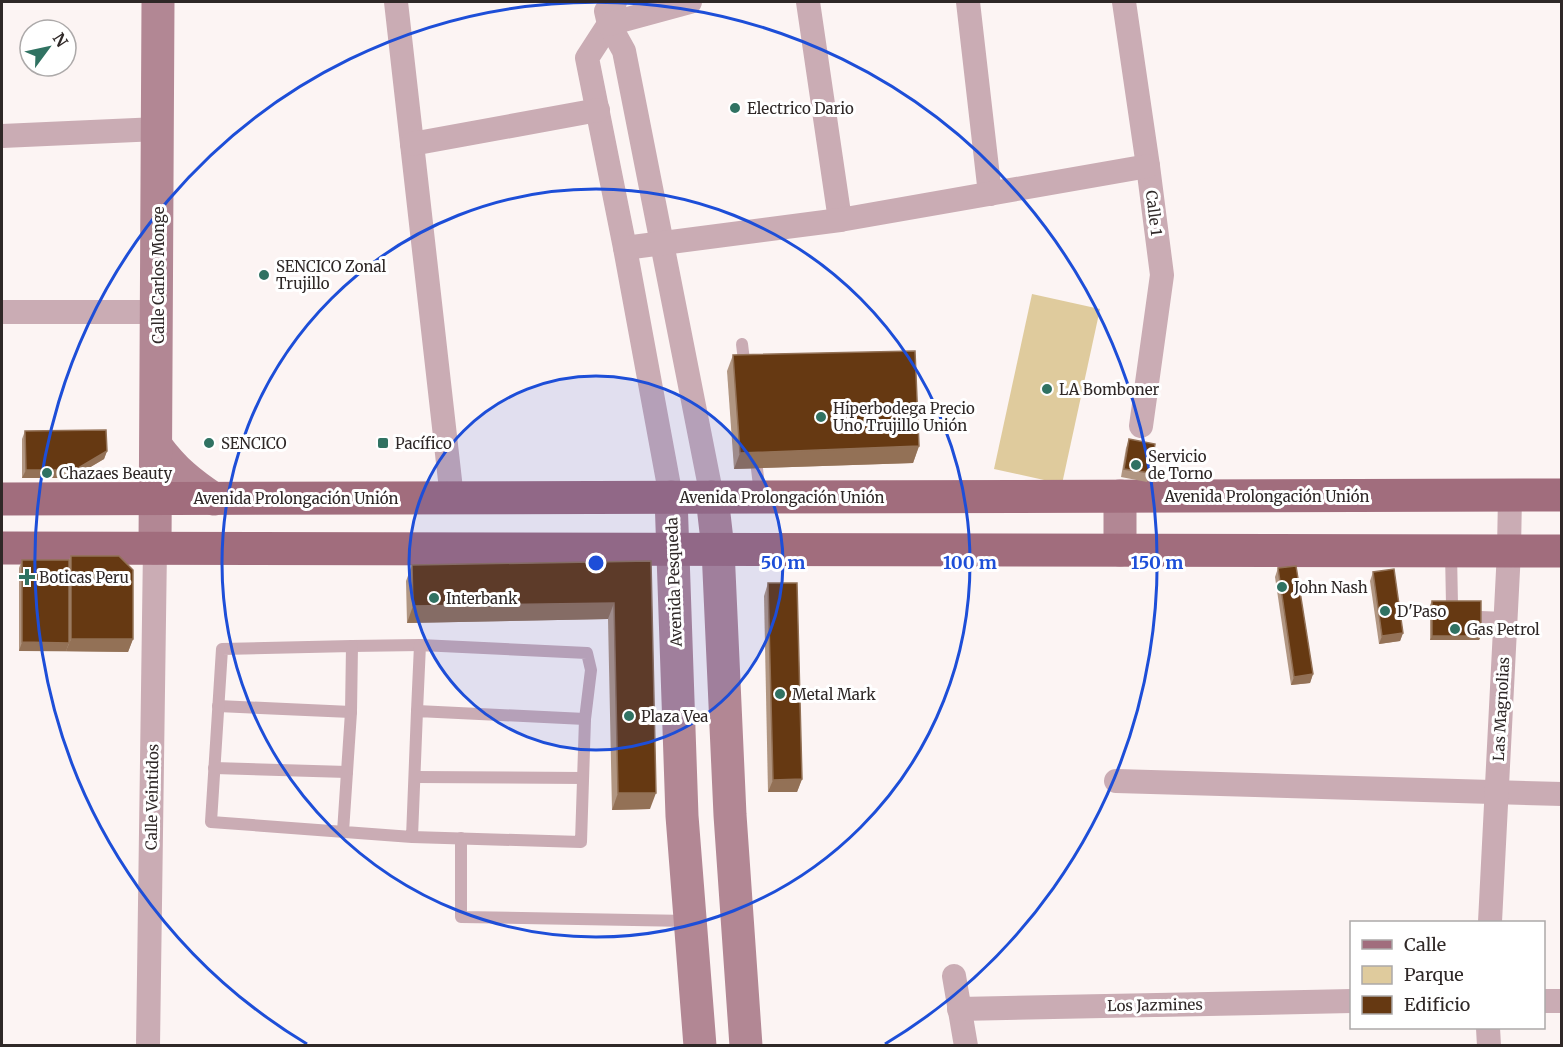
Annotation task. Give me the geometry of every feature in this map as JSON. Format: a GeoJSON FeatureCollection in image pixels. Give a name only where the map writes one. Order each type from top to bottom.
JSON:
{"type":"FeatureCollection","features":[{"type":"Feature","properties":{"kind":"main road","name":"Calle Carlos Monge"},"geometry":{"type":"LineString","coordinates":[[155,548],[158,2]]}},
{"type":"Feature","properties":{"kind":"main road"},"geometry":{"type":"LineString","coordinates":[[157,447],[172,468],[214,499]]}},
{"type":"Feature","properties":{"kind":"main road","name":"Avenida Prolongación Unión"},"geometry":{"type":"LineString","coordinates":[[2,499],[1562,495]]}},
{"type":"Feature","properties":{"kind":"main road"},"geometry":{"type":"LineString","coordinates":[[1120,496],[1120,550]]}},
{"type":"Feature","properties":{"kind":"main road","name":"Avenida Pesqueda"},"geometry":{"type":"LineString","coordinates":[[671,497],[682,816],[700,1046]]}},
{"type":"Feature","properties":{"kind":"main road"},"geometry":{"type":"LineString","coordinates":[[712,497],[718,549],[730,815],[746,1046]]}},
{"type":"Feature","properties":{"kind":"main road"},"geometry":{"type":"LineString","coordinates":[[2,548],[1562,551]]}},
{"type":"Feature","properties":{"kind":"main road"},"geometry":{"type":"LineString","coordinates":[[682,816],[730,815]]}},
{"type":"Feature","properties":{"kind":"street"},"geometry":{"type":"LineString","coordinates":[[396,2],[452,498]]}},
{"type":"Feature","properties":{"kind":"street","name":"Avenida Pesqueda"},"geometry":{"type":"LineString","coordinates":[[615,2],[607,13],[587,58],[671,497]]}},
{"type":"Feature","properties":{"kind":"street"},"geometry":{"type":"LineString","coordinates":[[690,2],[607,13],[624,51],[712,497]]}},
{"type":"Feature","properties":{"kind":"street"},"geometry":{"type":"LineString","coordinates":[[808,2],[840,220]]}},
{"type":"Feature","properties":{"kind":"street"},"geometry":{"type":"LineString","coordinates":[[968,2],[990,194]]}},
{"type":"Feature","properties":{"kind":"street","name":"Calle 1"},"geometry":{"type":"LineString","coordinates":[[1124,2],[1162,275],[1141,426]]}},
{"type":"Feature","properties":{"kind":"street"},"geometry":{"type":"LineString","coordinates":[[412,144],[598,110]]}},
{"type":"Feature","properties":{"kind":"street"},"geometry":{"type":"LineString","coordinates":[[2,136],[158,129]]}},
{"type":"Feature","properties":{"kind":"street"},"geometry":{"type":"LineString","coordinates":[[625,248],[840,220],[1148,166]]}},
{"type":"Feature","properties":{"kind":"street"},"geometry":{"type":"LineString","coordinates":[[2,312],[157,312]]}},
{"type":"Feature","properties":{"kind":"street","name":"Las Magnolias"},"geometry":{"type":"LineString","coordinates":[[1490,921],[1510,495]]}},
{"type":"Feature","properties":{"kind":"street","name":"Calle Veintidos"},"geometry":{"type":"LineString","coordinates":[[148,1046],[155,548]]}},
{"type":"Feature","properties":{"kind":"street"},"geometry":{"type":"LineString","coordinates":[[1116,781],[1562,794]]}},
{"type":"Feature","properties":{"kind":"street"},"geometry":{"type":"LineString","coordinates":[[954,976],[966,1046]]}},
{"type":"Feature","properties":{"kind":"street"},"geometry":{"type":"LineString","coordinates":[[1545,1000],[1562,1001]]}},
{"type":"Feature","properties":{"kind":"street","name":"Los Jazmines"},"geometry":{"type":"LineString","coordinates":[[959,1009],[1350,1001]]}},
{"type":"Feature","properties":{"kind":"street"},"geometry":{"type":"LineString","coordinates":[[1488,1029],[1489,1046]]}},
{"type":"Feature","properties":{"kind":"lane"},"geometry":{"type":"LineString","coordinates":[[742,344],[746,379]]}},
{"type":"Feature","properties":{"kind":"lane"},"geometry":{"type":"LineString","coordinates":[[753,439],[761,498]]}},
{"type":"Feature","properties":{"kind":"lane"},"geometry":{"type":"LineString","coordinates":[[1451,550],[1452,605]]}},
{"type":"Feature","properties":{"kind":"lane"},"geometry":{"type":"LineString","coordinates":[[1480,617],[1506,618]]}},
{"type":"Feature","properties":{"kind":"lane"},"geometry":{"type":"LineString","coordinates":[[412,837],[420,645]]}},
{"type":"Feature","properties":{"kind":"lane"},"geometry":{"type":"LineString","coordinates":[[420,645],[588,653],[591,670],[585,719],[581,842],[412,837],[210,822],[222,649],[420,645]]}},
{"type":"Feature","properties":{"kind":"lane"},"geometry":{"type":"LineString","coordinates":[[343,832],[351,712],[352,646]]}},
{"type":"Feature","properties":{"kind":"lane"},"geometry":{"type":"LineString","coordinates":[[218,706],[351,712]]}},
{"type":"Feature","properties":{"kind":"lane"},"geometry":{"type":"LineString","coordinates":[[417,711],[585,719]]}},
{"type":"Feature","properties":{"kind":"lane"},"geometry":{"type":"LineString","coordinates":[[214,768],[347,772]]}},
{"type":"Feature","properties":{"kind":"lane"},"geometry":{"type":"LineString","coordinates":[[415,777],[583,778]]}},
{"type":"Feature","properties":{"kind":"lane"},"geometry":{"type":"LineString","coordinates":[[462,838],[461,917],[690,921]]}},
{"type":"Feature","properties":{"kind":"green space","name":"LA Bomboner"},"geometry":{"type":"Polygon","coordinates":[[[1032,294],[1100,309],[1062,484],[994,469],[1032,294]]]}},
{"type":"Feature","properties":{"kind":"building","name":"Hiperbodega Precio Uno Trujillo Unión"},"geometry":{"type":"Polygon","coordinates":[[[915,351],[919,446],[740,453],[733,355],[915,351]]]}},
{"type":"Feature","properties":{"kind":"building"},"geometry":{"type":"Polygon","coordinates":[[[106,430],[107,451],[75,470],[26,470],[25,431],[106,430]]]}},
{"type":"Feature","properties":{"kind":"building","name":"Servicio de Torno"},"geometry":{"type":"Polygon","coordinates":[[[1129,439],[1155,444],[1150,473],[1124,469],[1129,439]]]}},
{"type":"Feature","properties":{"kind":"building"},"geometry":{"type":"Polygon","coordinates":[[[71,556],[119,556],[133,570],[133,639],[71,639],[71,556]]]}},
{"type":"Feature","properties":{"kind":"building"},"geometry":{"type":"Polygon","coordinates":[[[22,560],[69,560],[69,643],[22,642],[22,560]]]}},
{"type":"Feature","properties":{"kind":"building","name":"Plaza Vea"},"geometry":{"type":"Polygon","coordinates":[[[651,561],[656,793],[618,793],[614,603],[413,606],[412,565],[651,561]]]}},
{"type":"Feature","properties":{"kind":"building"},"geometry":{"type":"Polygon","coordinates":[[[1296,566],[1313,674],[1294,677],[1278,568],[1296,566]]]}},
{"type":"Feature","properties":{"kind":"building","name":"D'Paso"},"geometry":{"type":"Polygon","coordinates":[[[1394,569],[1403,633],[1382,636],[1373,572],[1394,569]]]}},
{"type":"Feature","properties":{"kind":"building","name":"Metal Mark"},"geometry":{"type":"Polygon","coordinates":[[[768,583],[797,583],[802,779],[773,780],[768,583]]]}},
{"type":"Feature","properties":{"kind":"building","name":"Gas Petrol"},"geometry":{"type":"Polygon","coordinates":[[[1432,601],[1481,601],[1481,636],[1432,636],[1432,601]]]}},
{"type":"Feature","properties":{"kind":"place","name":"Electrico Dario"},"geometry":{"type":"Point","coordinates":[735,108]}},
{"type":"Feature","properties":{"kind":"place","name":"SENCICO Zonal Trujillo"},"geometry":{"type":"Point","coordinates":[264,275]}},
{"type":"Feature","properties":{"kind":"place","name":"LA Bomboner"},"geometry":{"type":"Point","coordinates":[1047,389]}},
{"type":"Feature","properties":{"kind":"place","name":"Hiperbodega Precio Uno Trujillo Unión"},"geometry":{"type":"Point","coordinates":[821,417]}},
{"type":"Feature","properties":{"kind":"place","name":"SENCICO"},"geometry":{"type":"Point","coordinates":[209,443]}},
{"type":"Feature","properties":{"kind":"place","name":"Pacífico"},"geometry":{"type":"Point","coordinates":[383,443]}},
{"type":"Feature","properties":{"kind":"place","name":"Servicio de Torno"},"geometry":{"type":"Point","coordinates":[1136,465]}},
{"type":"Feature","properties":{"kind":"place","name":"Chazaes Beauty"},"geometry":{"type":"Point","coordinates":[47,473]}},
{"type":"Feature","properties":{"kind":"place","name":"Boticas Peru"},"geometry":{"type":"Point","coordinates":[27,577]}},
{"type":"Feature","properties":{"kind":"place","name":"John Nash"},"geometry":{"type":"Point","coordinates":[1282,587]}},
{"type":"Feature","properties":{"kind":"place","name":"Interbank"},"geometry":{"type":"Point","coordinates":[434,598]}},
{"type":"Feature","properties":{"kind":"place","name":"D'Paso"},"geometry":{"type":"Point","coordinates":[1385,611]}},
{"type":"Feature","properties":{"kind":"place","name":"Gas Petrol"},"geometry":{"type":"Point","coordinates":[1455,629]}},
{"type":"Feature","properties":{"kind":"place","name":"Metal Mark"},"geometry":{"type":"Point","coordinates":[780,694]}},
{"type":"Feature","properties":{"kind":"place","name":"Plaza Vea"},"geometry":{"type":"Point","coordinates":[629,716]}}]}
